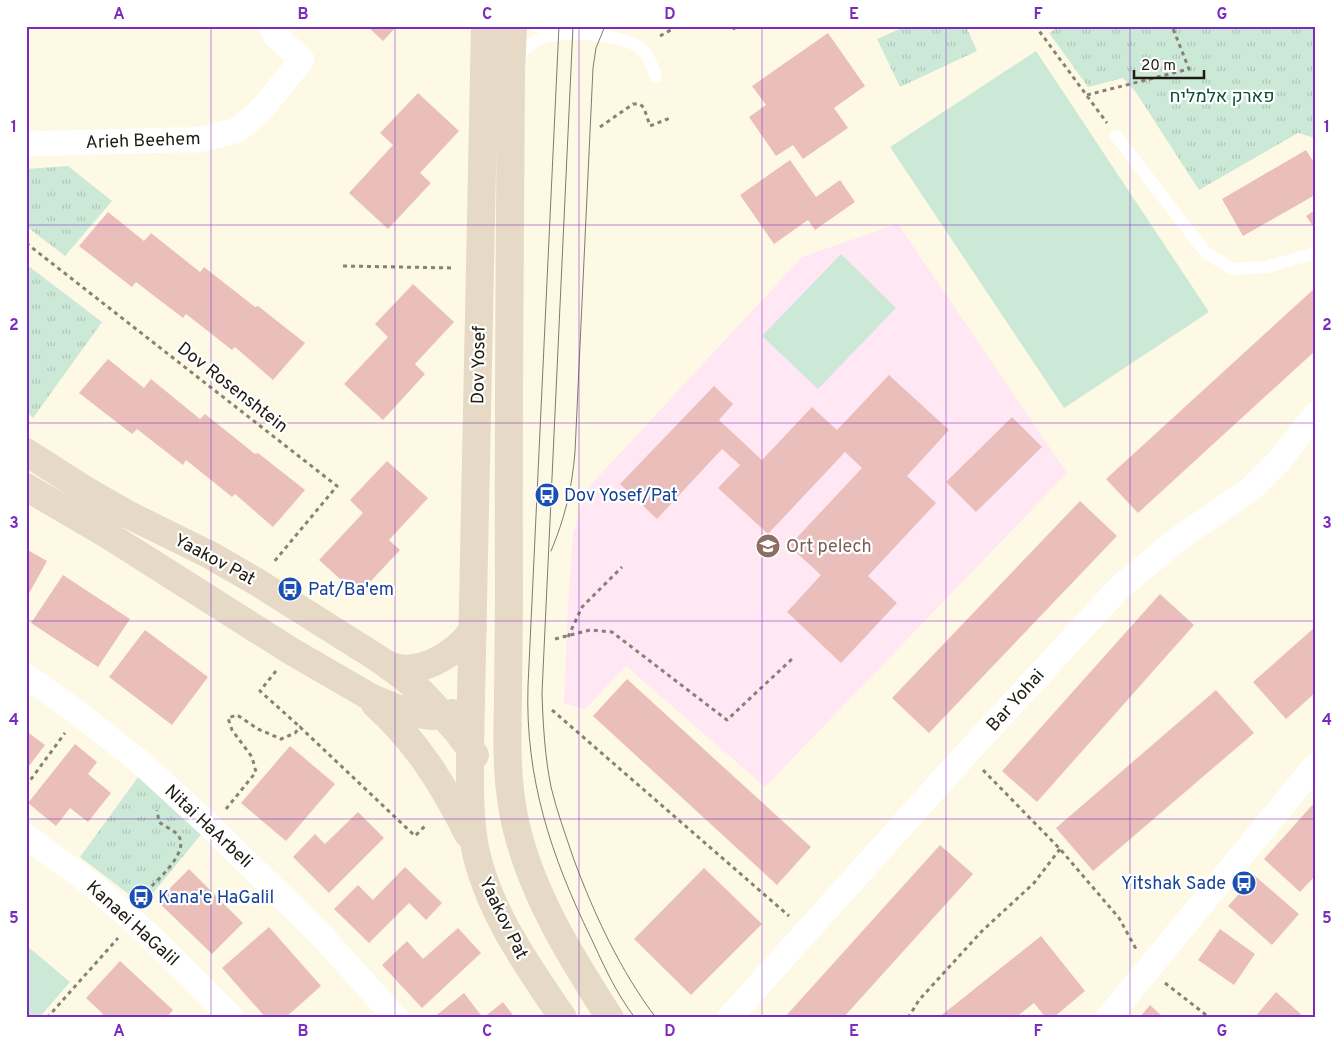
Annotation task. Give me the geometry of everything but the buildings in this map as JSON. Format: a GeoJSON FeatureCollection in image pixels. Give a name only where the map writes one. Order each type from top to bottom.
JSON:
{"type":"FeatureCollection","features":[{"type":"Feature","properties":{"kind":"main road","name":"Dov Yosef"},"geometry":{"type":"LineString","coordinates":[[472,705],[484,26]]}},
{"type":"Feature","properties":{"kind":"main road","name":"Dov Yosef"},"geometry":{"type":"LineString","coordinates":[[509,651],[508,445],[511,64],[513,26]]}},
{"type":"Feature","properties":{"kind":"main road","name":"Yaakov Pat"},"geometry":{"type":"LineString","coordinates":[[26,452],[127,514],[210,555],[258,582],[385,663],[412,684],[470,748],[492,779],[514,816]]}},
{"type":"Feature","properties":{"kind":"main road","name":"Yaakov Pat"},"geometry":{"type":"LineString","coordinates":[[26,487],[108,535],[292,652],[379,702],[406,712],[422,715],[442,715],[460,711],[472,705],[486,696],[500,680],[509,651]]}},
{"type":"Feature","properties":{"kind":"main road"},"geometry":{"type":"LineString","coordinates":[[385,663],[400,669],[432,662],[460,644],[473,629]]}},
{"type":"Feature","properties":{"kind":"main road","name":"Yaakov Pat"},"geometry":{"type":"LineString","coordinates":[[509,651],[507,768],[514,816],[526,862],[541,900],[610,1018]]}},
{"type":"Feature","properties":{"kind":"main road"},"geometry":{"type":"LineString","coordinates":[[360,691],[386,715],[421,753],[448,795],[476,850]]}},
{"type":"Feature","properties":{"kind":"main road","name":"Yaakov Pat"},"geometry":{"type":"LineString","coordinates":[[472,705],[470,798],[476,850],[488,890],[506,927],[523,958],[563,1018]]}},
{"type":"Feature","properties":{"kind":"street","name":"Arieh Beehem"},"geometry":{"type":"LineString","coordinates":[[26,144],[198,140],[238,130],[260,111],[302,60],[275,35],[271,26]]}},
{"type":"Feature","properties":{"kind":"street","name":"Bar Yohai"},"geometry":{"type":"LineString","coordinates":[[729,1015],[1120,587],[1178,539],[1251,489],[1279,461],[1315,415]]}},
{"type":"Feature","properties":{"kind":"street","name":"Nitai HaArbeli"},"geometry":{"type":"LineString","coordinates":[[26,676],[139,761],[211,827],[322,936],[396,1018]]}},
{"type":"Feature","properties":{"kind":"street"},"geometry":{"type":"LineString","coordinates":[[1108,1018],[1315,766]]}},
{"type":"Feature","properties":{"kind":"street","name":"Kanaei HaGalil"},"geometry":{"type":"LineString","coordinates":[[26,836],[93,886],[133,921],[174,958],[232,1018]]}},
{"type":"Feature","properties":{"kind":"lane"},"geometry":{"type":"LineString","coordinates":[[537,26],[559,34],[600,36],[632,44],[639,47],[648,57],[656,77]]}},
{"type":"Feature","properties":{"kind":"lane"},"geometry":{"type":"LineString","coordinates":[[511,64],[522,50],[529,45],[559,34]]}},
{"type":"Feature","properties":{"kind":"lane"},"geometry":{"type":"LineString","coordinates":[[1116,136],[1206,253],[1233,268],[1267,267],[1315,253]]}},
{"type":"Feature","properties":{"kind":"path"},"geometry":{"type":"LineString","coordinates":[[660,36],[678,26]]}},
{"type":"Feature","properties":{"kind":"path"},"geometry":{"type":"LineString","coordinates":[[733,26],[736,31]]}},
{"type":"Feature","properties":{"kind":"path"},"geometry":{"type":"LineString","coordinates":[[1040,26],[1037,28],[1116,136]]}},
{"type":"Feature","properties":{"kind":"path"},"geometry":{"type":"LineString","coordinates":[[1087,95],[1189,69],[1172,26]]}},
{"type":"Feature","properties":{"kind":"path"},"geometry":{"type":"LineString","coordinates":[[600,127],[633,104],[640,104],[644,108],[650,126],[670,118]]}},
{"type":"Feature","properties":{"kind":"path","name":"Dov Rosenshtein"},"geometry":{"type":"LineString","coordinates":[[26,243],[337,486],[267,569]]}},
{"type":"Feature","properties":{"kind":"path"},"geometry":{"type":"LineString","coordinates":[[343,266],[457,268]]}},
{"type":"Feature","properties":{"kind":"path"},"geometry":{"type":"LineString","coordinates":[[568,637],[582,607],[622,567]]}},
{"type":"Feature","properties":{"kind":"path"},"geometry":{"type":"LineString","coordinates":[[555,639],[590,630],[612,632],[727,720],[794,658]]}},
{"type":"Feature","properties":{"kind":"path"},"geometry":{"type":"LineString","coordinates":[[292,652],[260,691],[415,836],[425,826]]}},
{"type":"Feature","properties":{"kind":"path"},"geometry":{"type":"LineString","coordinates":[[552,710],[806,931]]}},
{"type":"Feature","properties":{"kind":"path"},"geometry":{"type":"LineString","coordinates":[[26,786],[79,714]]}},
{"type":"Feature","properties":{"kind":"path"},"geometry":{"type":"LineString","coordinates":[[211,827],[256,772],[252,757],[232,730],[228,718],[237,715],[258,729],[281,738],[295,733],[300,727]]}},
{"type":"Feature","properties":{"kind":"path"},"geometry":{"type":"LineString","coordinates":[[967,753],[1060,849],[1119,918],[1148,970],[1210,1018]]}},
{"type":"Feature","properties":{"kind":"path"},"geometry":{"type":"LineString","coordinates":[[908,1018],[919,1000],[982,931],[1034,883],[1060,849]]}},
{"type":"Feature","properties":{"kind":"shaded area"},"geometry":{"type":"Polygon","coordinates":[[[898,224],[1067,473],[765,787],[626,666],[585,709],[564,704],[573,535],[586,490],[802,257],[898,224]]]}},
{"type":"Feature","properties":{"kind":"green space"},"geometry":{"type":"Polygon","coordinates":[[[906,26],[966,26],[977,51],[900,87],[877,39],[906,26]]]}},
{"type":"Feature","properties":{"kind":"green space","name":"פארק אלמליח"},"geometry":{"type":"Polygon","coordinates":[[[1060,26],[1315,26],[1315,138],[1298,133],[1199,190],[1135,91],[1123,78],[1088,87],[1049,33],[1060,26]]]}},
{"type":"Feature","properties":{"kind":"green space"},"geometry":{"type":"Polygon","coordinates":[[[1036,51],[1209,312],[1064,408],[890,147],[1036,51]]]}},
{"type":"Feature","properties":{"kind":"green space"},"geometry":{"type":"Polygon","coordinates":[[[68,166],[112,201],[65,256],[26,226],[26,169],[68,166]]]}},
{"type":"Feature","properties":{"kind":"green space"},"geometry":{"type":"Polygon","coordinates":[[[841,254],[896,308],[818,389],[762,336],[841,254]]]}},
{"type":"Feature","properties":{"kind":"green space"},"geometry":{"type":"Polygon","coordinates":[[[26,264],[102,322],[33,418],[26,411],[26,264]]]}},
{"type":"Feature","properties":{"kind":"green space"},"geometry":{"type":"Polygon","coordinates":[[[141,773],[204,831],[143,905],[80,857],[141,773]]]}},
{"type":"Feature","properties":{"kind":"green space"},"geometry":{"type":"Polygon","coordinates":[[[26,945],[70,982],[39,1018],[26,1018],[26,945]]]}},
{"type":"Feature","properties":{"kind":"tram line"},"geometry":{"type":"LineString","coordinates":[[559,26],[528,686],[528,720],[531,753],[543,816],[564,877],[616,989],[635,1018]]}},
{"type":"Feature","properties":{"kind":"tram line"},"geometry":{"type":"LineString","coordinates":[[573,26],[542,693],[545,741],[553,796],[582,881],[609,942],[631,981],[656,1018]]}},
{"type":"Feature","properties":{"kind":"tram line"},"geometry":{"type":"LineString","coordinates":[[551,551],[564,515],[574,465],[593,68],[596,48],[605,26]]}},
{"type":"Feature","properties":{"kind":"place","name":"Dov Yosef/Pat"},"geometry":{"type":"Point","coordinates":[547,495]}},
{"type":"Feature","properties":{"kind":"place","name":"Ort pelech"},"geometry":{"type":"Point","coordinates":[768,546]}},
{"type":"Feature","properties":{"kind":"place","name":"Pat/Ba'em"},"geometry":{"type":"Point","coordinates":[290,589]}},
{"type":"Feature","properties":{"kind":"place","name":"Yitshak Sade"},"geometry":{"type":"Point","coordinates":[1244,883]}},
{"type":"Feature","properties":{"kind":"place","name":"Kana'e HaGalil"},"geometry":{"type":"Point","coordinates":[141,897]}}]}
